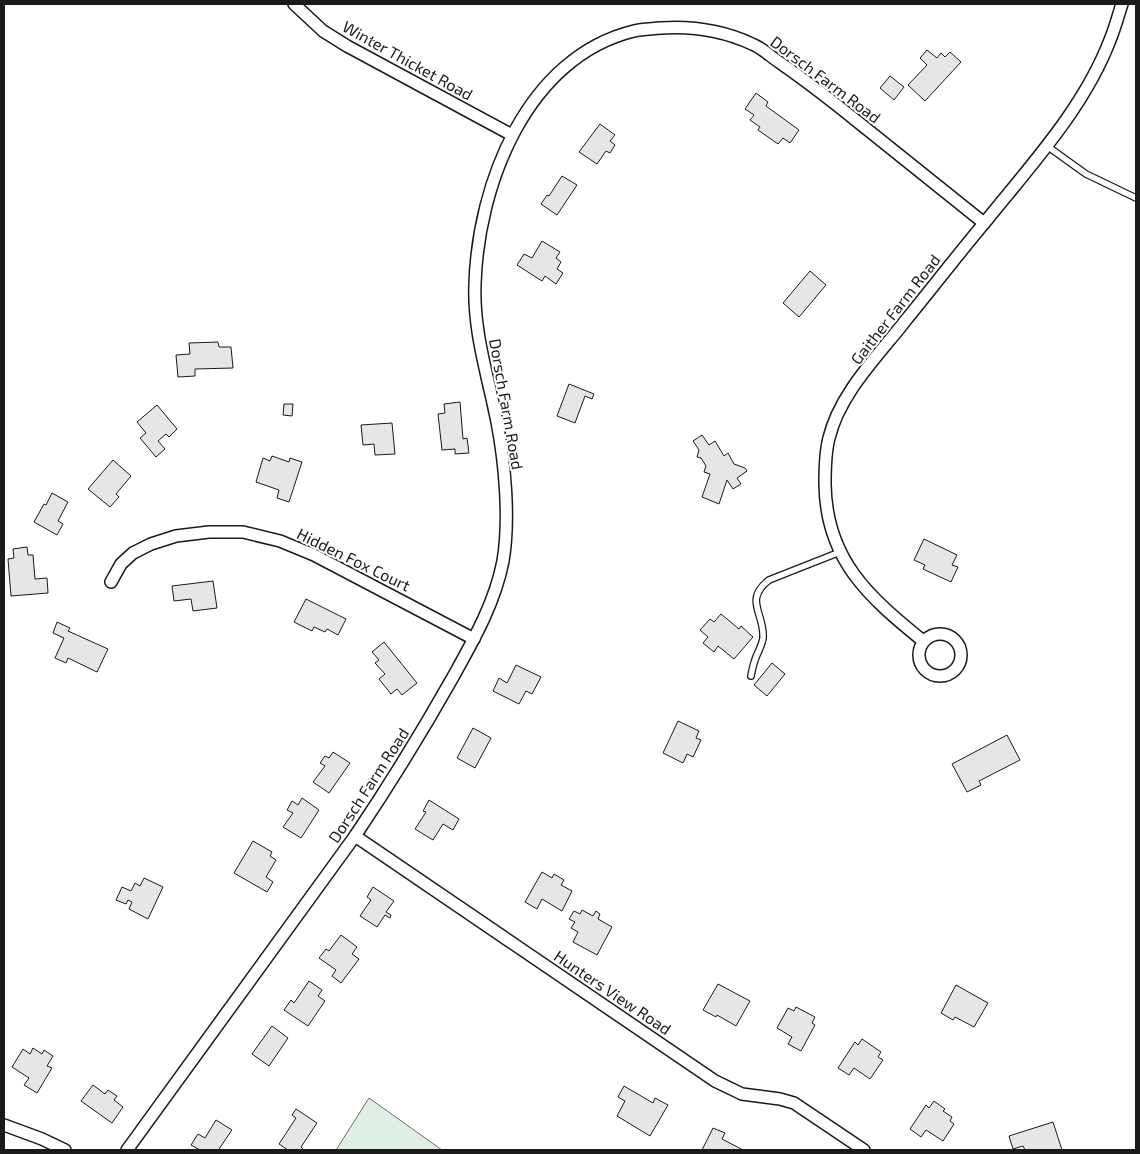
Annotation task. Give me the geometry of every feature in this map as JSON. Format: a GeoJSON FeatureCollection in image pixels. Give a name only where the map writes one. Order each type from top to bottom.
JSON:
{"type":"FeatureCollection","features":[{"type":"Feature","properties":{"kind":"street","name":"Winter Thicket Road"},"geometry":{"type":"LineString","coordinates":[[294,4],[323,31],[347,46],[512,135]]}},
{"type":"Feature","properties":{"kind":"street","name":"Gaither Farm Road"},"geometry":{"type":"LineString","coordinates":[[923,641],[891,615],[868,592],[852,573],[840,552],[830,525],[825,497],[825,466],[829,439],[848,394],[984,222],[1047,146],[1075,105],[1110,41],[1122,4]]}},
{"type":"Feature","properties":{"kind":"street","name":"Dorsch Farm Road"},"geometry":{"type":"LineString","coordinates":[[127,1150],[355,836],[389,786],[422,732],[474,639],[494,593],[503,560],[506,521],[503,471],[497,424],[478,329],[474,287],[477,254],[485,206],[512,135],[534,100],[552,79],[572,60],[598,45],[635,31],[671,28],[706,30],[732,35],[756,46],[805,80],[984,222]]}},
{"type":"Feature","properties":{"kind":"street","name":"Hidden Fox Court"},"geometry":{"type":"LineString","coordinates":[[111,582],[121,564],[127,558],[150,544],[176,536],[209,532],[243,532],[280,541],[314,555],[474,639]]}},
{"type":"Feature","properties":{"kind":"street","name":"Hunters View Road"},"geometry":{"type":"LineString","coordinates":[[355,836],[714,1081],[742,1094],[780,1099],[794,1103],[864,1150]]}},
{"type":"Feature","properties":{"kind":"street"},"geometry":{"type":"LineString","coordinates":[[4,1125],[65,1150]]}},
{"type":"Feature","properties":{"kind":"lane"},"geometry":{"type":"LineString","coordinates":[[1047,146],[1086,174],[1136,198]]}},
{"type":"Feature","properties":{"kind":"lane"},"geometry":{"type":"LineString","coordinates":[[752,676],[754,662],[763,640],[756,605],[756,596],[760,587],[769,580],[840,552]]}},
{"type":"Feature","properties":{"kind":"green space"},"geometry":{"type":"Polygon","coordinates":[[[369,1098],[442,1150],[336,1150],[369,1098]]]}},
{"type":"Feature","properties":{"kind":"building"},"geometry":{"type":"Polygon","coordinates":[[[927,50],[937,58],[941,53],[945,57],[950,52],[961,62],[925,101],[908,85],[927,65],[920,58],[927,50]]]}},
{"type":"Feature","properties":{"kind":"building"},"geometry":{"type":"Polygon","coordinates":[[[890,76],[904,87],[894,100],[880,88],[890,76]]]}},
{"type":"Feature","properties":{"kind":"building"},"geometry":{"type":"Polygon","coordinates":[[[756,93],[768,102],[766,106],[799,130],[790,143],[783,138],[778,144],[758,130],[760,127],[750,120],[754,115],[745,109],[756,93]]]}},
{"type":"Feature","properties":{"kind":"building"},"geometry":{"type":"Polygon","coordinates":[[[600,124],[615,135],[610,141],[615,145],[610,153],[606,151],[597,164],[579,152],[600,124]]]}},
{"type":"Feature","properties":{"kind":"building"},"geometry":{"type":"Polygon","coordinates":[[[562,176],[577,185],[557,215],[541,204],[547,195],[549,196],[562,176]]]}},
{"type":"Feature","properties":{"kind":"building"},"geometry":{"type":"Polygon","coordinates":[[[542,241],[560,252],[556,258],[561,262],[557,269],[563,273],[556,284],[545,276],[542,281],[517,265],[524,254],[532,258],[542,241]]]}},
{"type":"Feature","properties":{"kind":"building"},"geometry":{"type":"Polygon","coordinates":[[[810,271],[826,285],[799,317],[783,303],[810,271]]]}},
{"type":"Feature","properties":{"kind":"building"},"geometry":{"type":"Polygon","coordinates":[[[218,342],[219,347],[231,347],[233,368],[195,369],[195,376],[178,377],[176,355],[190,354],[189,343],[218,342]]]}},
{"type":"Feature","properties":{"kind":"building"},"geometry":{"type":"Polygon","coordinates":[[[569,384],[594,394],[592,399],[585,396],[575,423],[557,416],[569,384]]]}},
{"type":"Feature","properties":{"kind":"building"},"geometry":{"type":"Polygon","coordinates":[[[460,402],[463,439],[467,438],[469,453],[455,454],[455,449],[442,450],[438,414],[445,413],[444,404],[460,402]]]}},
{"type":"Feature","properties":{"kind":"building"},"geometry":{"type":"Polygon","coordinates":[[[284,404],[293,404],[292,416],[283,415],[284,404]]]}},
{"type":"Feature","properties":{"kind":"building"},"geometry":{"type":"Polygon","coordinates":[[[157,405],[177,429],[169,437],[166,434],[158,441],[165,449],[156,457],[140,438],[146,433],[137,422],[157,405]]]}},
{"type":"Feature","properties":{"kind":"building"},"geometry":{"type":"Polygon","coordinates":[[[392,423],[395,454],[375,455],[374,444],[363,445],[361,425],[392,423]]]}},
{"type":"Feature","properties":{"kind":"building"},"geometry":{"type":"Polygon","coordinates":[[[702,435],[709,445],[715,441],[724,456],[728,453],[734,464],[745,468],[747,471],[737,478],[741,484],[733,489],[727,480],[719,504],[702,497],[710,474],[704,472],[706,466],[701,458],[697,457],[699,450],[693,441],[702,435]]]}},
{"type":"Feature","properties":{"kind":"building"},"geometry":{"type":"Polygon","coordinates":[[[272,456],[289,462],[290,458],[302,462],[289,502],[277,498],[279,490],[256,482],[263,458],[270,461],[272,456]]]}},
{"type":"Feature","properties":{"kind":"building"},"geometry":{"type":"Polygon","coordinates":[[[113,460],[131,476],[116,494],[119,497],[110,507],[88,489],[113,460]]]}},
{"type":"Feature","properties":{"kind":"building"},"geometry":{"type":"Polygon","coordinates":[[[52,493],[68,502],[58,521],[63,524],[57,535],[34,522],[52,493]]]}},
{"type":"Feature","properties":{"kind":"building"},"geometry":{"type":"Polygon","coordinates":[[[924,539],[957,555],[952,565],[958,567],[951,582],[923,569],[925,565],[914,560],[924,539]]]}},
{"type":"Feature","properties":{"kind":"building"},"geometry":{"type":"Polygon","coordinates":[[[27,547],[28,555],[33,555],[35,579],[47,578],[48,593],[11,596],[8,559],[14,558],[13,549],[27,547]]]}},
{"type":"Feature","properties":{"kind":"building"},"geometry":{"type":"Polygon","coordinates":[[[213,581],[217,608],[193,611],[191,599],[174,601],[172,586],[213,581]]]}},
{"type":"Feature","properties":{"kind":"building"},"geometry":{"type":"Polygon","coordinates":[[[306,599],[346,619],[338,635],[327,629],[325,632],[314,627],[312,631],[294,622],[306,599]]]}},
{"type":"Feature","properties":{"kind":"building"},"geometry":{"type":"Polygon","coordinates":[[[721,614],[739,629],[741,626],[753,637],[734,659],[718,646],[714,652],[703,643],[708,637],[700,630],[710,619],[714,622],[721,614]]]}},
{"type":"Feature","properties":{"kind":"building"},"geometry":{"type":"Polygon","coordinates":[[[57,622],[70,628],[68,631],[108,649],[97,672],[68,658],[66,663],[55,658],[64,638],[53,633],[57,622]]]}},
{"type":"Feature","properties":{"kind":"building"},"geometry":{"type":"Polygon","coordinates":[[[384,642],[417,683],[402,695],[397,689],[391,694],[379,679],[385,674],[375,663],[379,660],[372,652],[384,642]]]}},
{"type":"Feature","properties":{"kind":"building"},"geometry":{"type":"Polygon","coordinates":[[[772,663],[785,674],[767,696],[754,685],[772,663]]]}},
{"type":"Feature","properties":{"kind":"building"},"geometry":{"type":"Polygon","coordinates":[[[516,665],[541,677],[532,694],[526,691],[519,704],[493,691],[499,678],[507,683],[516,665]]]}},
{"type":"Feature","properties":{"kind":"building"},"geometry":{"type":"Polygon","coordinates":[[[678,721],[699,731],[696,738],[701,740],[693,757],[687,754],[683,763],[663,753],[678,721]]]}},
{"type":"Feature","properties":{"kind":"building"},"geometry":{"type":"Polygon","coordinates":[[[473,728],[491,738],[475,768],[457,758],[473,728]]]}},
{"type":"Feature","properties":{"kind":"building"},"geometry":{"type":"Polygon","coordinates":[[[1007,735],[1020,760],[979,781],[981,785],[967,792],[952,764],[1007,735]]]}},
{"type":"Feature","properties":{"kind":"building"},"geometry":{"type":"Polygon","coordinates":[[[333,752],[350,763],[329,793],[313,782],[325,766],[320,763],[325,756],[329,758],[333,752]]]}},
{"type":"Feature","properties":{"kind":"building"},"geometry":{"type":"Polygon","coordinates":[[[302,798],[319,810],[301,838],[283,827],[293,813],[287,810],[292,801],[298,805],[302,798]]]}},
{"type":"Feature","properties":{"kind":"building"},"geometry":{"type":"Polygon","coordinates":[[[429,800],[459,819],[453,830],[443,824],[433,840],[415,829],[426,812],[423,811],[429,800]]]}},
{"type":"Feature","properties":{"kind":"building"},"geometry":{"type":"Polygon","coordinates":[[[253,841],[272,852],[270,856],[276,860],[266,877],[273,882],[267,892],[234,873],[253,841]]]}},
{"type":"Feature","properties":{"kind":"building"},"geometry":{"type":"Polygon","coordinates":[[[542,872],[552,878],[554,874],[564,880],[561,885],[572,891],[562,911],[542,899],[537,909],[525,902],[542,872]]]}},
{"type":"Feature","properties":{"kind":"building"},"geometry":{"type":"Polygon","coordinates":[[[144,878],[163,887],[148,919],[129,909],[132,902],[128,900],[126,904],[116,900],[122,887],[131,891],[135,883],[140,886],[144,878]]]}},
{"type":"Feature","properties":{"kind":"building"},"geometry":{"type":"Polygon","coordinates":[[[373,887],[394,901],[386,912],[391,915],[390,918],[385,915],[377,927],[360,916],[371,900],[367,897],[373,887]]]}},
{"type":"Feature","properties":{"kind":"building"},"geometry":{"type":"Polygon","coordinates":[[[582,910],[593,916],[596,911],[600,914],[598,919],[612,927],[597,955],[573,942],[578,932],[571,928],[575,922],[569,919],[574,911],[580,914],[582,910]]]}},
{"type":"Feature","properties":{"kind":"building"},"geometry":{"type":"Polygon","coordinates":[[[341,935],[357,947],[352,954],[359,959],[341,983],[332,976],[336,970],[319,958],[326,949],[329,951],[341,935]]]}},
{"type":"Feature","properties":{"kind":"building"},"geometry":{"type":"Polygon","coordinates":[[[309,981],[322,990],[318,996],[325,1001],[308,1026],[284,1010],[291,1000],[294,1003],[309,981]]]}},
{"type":"Feature","properties":{"kind":"building"},"geometry":{"type":"Polygon","coordinates":[[[718,984],[750,1001],[736,1026],[717,1015],[716,1017],[703,1010],[718,984]]]}},
{"type":"Feature","properties":{"kind":"building"},"geometry":{"type":"Polygon","coordinates":[[[956,985],[988,1003],[974,1027],[955,1017],[953,1020],[941,1013],[956,985]]]}},
{"type":"Feature","properties":{"kind":"building"},"geometry":{"type":"Polygon","coordinates":[[[796,1007],[815,1017],[812,1023],[815,1025],[801,1051],[788,1044],[792,1037],[777,1028],[788,1008],[794,1011],[796,1007]]]}},
{"type":"Feature","properties":{"kind":"building"},"geometry":{"type":"Polygon","coordinates":[[[272,1026],[288,1038],[269,1066],[252,1054],[272,1026]]]}},
{"type":"Feature","properties":{"kind":"building"},"geometry":{"type":"Polygon","coordinates":[[[862,1039],[881,1052],[878,1057],[883,1060],[870,1079],[854,1068],[849,1075],[838,1068],[855,1042],[858,1045],[862,1039]]]}},
{"type":"Feature","properties":{"kind":"building"},"geometry":{"type":"Polygon","coordinates":[[[33,1048],[42,1054],[44,1050],[53,1056],[47,1066],[52,1068],[37,1093],[24,1085],[29,1078],[12,1067],[23,1049],[30,1054],[33,1048]]]}},
{"type":"Feature","properties":{"kind":"building"},"geometry":{"type":"Polygon","coordinates":[[[93,1085],[105,1094],[108,1090],[117,1096],[114,1100],[123,1107],[112,1123],[81,1101],[93,1085]]]}},
{"type":"Feature","properties":{"kind":"building"},"geometry":{"type":"Polygon","coordinates":[[[624,1086],[653,1103],[655,1098],[668,1105],[650,1136],[617,1116],[625,1101],[618,1097],[624,1086]]]}},
{"type":"Feature","properties":{"kind":"building"},"geometry":{"type":"Polygon","coordinates":[[[934,1101],[952,1117],[950,1121],[954,1124],[943,1141],[926,1130],[921,1137],[910,1129],[926,1105],[929,1108],[934,1101]]]}},
{"type":"Feature","properties":{"kind":"building"},"geometry":{"type":"Polygon","coordinates":[[[296,1109],[317,1123],[301,1147],[304,1150],[288,1150],[279,1144],[296,1118],[292,1115],[296,1109]]]}},
{"type":"Feature","properties":{"kind":"building"},"geometry":{"type":"Polygon","coordinates":[[[216,1120],[232,1130],[219,1149],[221,1150],[200,1150],[191,1145],[198,1134],[205,1138],[216,1120]]]}},
{"type":"Feature","properties":{"kind":"building"},"geometry":{"type":"Polygon","coordinates":[[[1053,1122],[1062,1150],[1025,1150],[1023,1146],[1013,1149],[1009,1136],[1053,1122]]]}},
{"type":"Feature","properties":{"kind":"building"},"geometry":{"type":"Polygon","coordinates":[[[713,1128],[725,1133],[722,1139],[743,1150],[702,1150],[713,1128]]]}}]}
